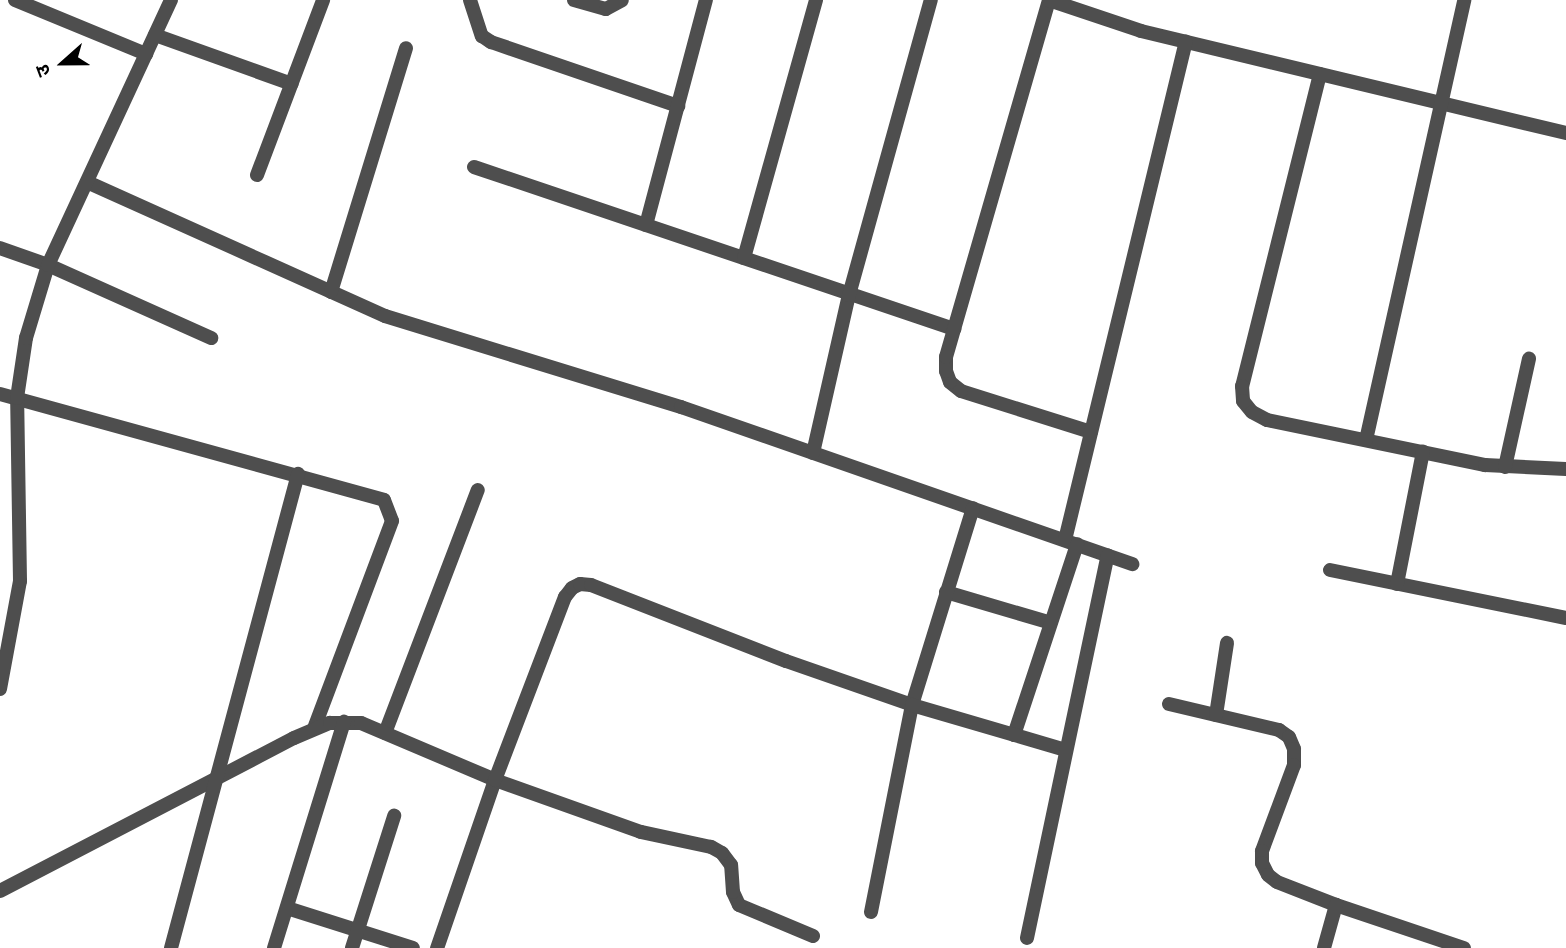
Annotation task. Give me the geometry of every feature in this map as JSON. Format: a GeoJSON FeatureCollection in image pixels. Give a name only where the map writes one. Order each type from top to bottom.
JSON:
{"type":"FeatureCollection","features":[{"type":"Feature","properties":{"kind":"street"},"geometry":{"type":"LineString","coordinates":[[15,0],[146,54]]}},
{"type":"Feature","properties":{"kind":"street"},"geometry":{"type":"LineString","coordinates":[[0,689],[20,581],[17,398],[26,338],[48,265],[171,0]]}},
{"type":"Feature","properties":{"kind":"street"},"geometry":{"type":"LineString","coordinates":[[257,175],[323,0]]}},
{"type":"Feature","properties":{"kind":"street"},"geometry":{"type":"LineString","coordinates":[[470,0],[482,36],[491,42],[678,106]]}},
{"type":"Feature","properties":{"kind":"street"},"geometry":{"type":"LineString","coordinates":[[574,0],[606,9],[622,0]]}},
{"type":"Feature","properties":{"kind":"street"},"geometry":{"type":"LineString","coordinates":[[646,225],[706,0]]}},
{"type":"Feature","properties":{"kind":"street"},"geometry":{"type":"LineString","coordinates":[[744,258],[816,0]]}},
{"type":"Feature","properties":{"kind":"street"},"geometry":{"type":"LineString","coordinates":[[813,453],[849,295],[931,0]]}},
{"type":"Feature","properties":{"kind":"street"},"geometry":{"type":"LineString","coordinates":[[1091,432],[961,391],[950,382],[946,371],[946,357],[1049,0],[1141,31],[1566,133]]}},
{"type":"Feature","properties":{"kind":"street"},"geometry":{"type":"LineString","coordinates":[[1366,440],[1464,0]]}},
{"type":"Feature","properties":{"kind":"street"},"geometry":{"type":"LineString","coordinates":[[155,35],[292,84]]}},
{"type":"Feature","properties":{"kind":"street"},"geometry":{"type":"LineString","coordinates":[[1014,735],[1051,623],[1071,542],[1091,432],[1186,41]]}},
{"type":"Feature","properties":{"kind":"street"},"geometry":{"type":"LineString","coordinates":[[331,292],[406,48]]}},
{"type":"Feature","properties":{"kind":"street"},"geometry":{"type":"LineString","coordinates":[[1320,74],[1242,386],[1243,401],[1252,412],[1267,420],[1505,467],[1566,469]]}},
{"type":"Feature","properties":{"kind":"street"},"geometry":{"type":"LineString","coordinates":[[474,167],[954,329]]}},
{"type":"Feature","properties":{"kind":"street"},"geometry":{"type":"LineString","coordinates":[[87,181],[331,292],[426,330],[681,407],[1133,564]]}},
{"type":"Feature","properties":{"kind":"street"},"geometry":{"type":"LineString","coordinates":[[0,248],[48,265],[211,338]]}},
{"type":"Feature","properties":{"kind":"street"},"geometry":{"type":"LineString","coordinates":[[1505,467],[1529,359]]}},
{"type":"Feature","properties":{"kind":"street"},"geometry":{"type":"LineString","coordinates":[[0,394],[375,495],[384,500],[392,521],[314,729]]}},
{"type":"Feature","properties":{"kind":"street"},"geometry":{"type":"LineString","coordinates":[[1397,584],[1423,452]]}},
{"type":"Feature","properties":{"kind":"street"},"geometry":{"type":"LineString","coordinates":[[172,948],[298,474]]}},
{"type":"Feature","properties":{"kind":"street"},"geometry":{"type":"LineString","coordinates":[[385,733],[478,490]]}},
{"type":"Feature","properties":{"kind":"street"},"geometry":{"type":"LineString","coordinates":[[870,912],[912,705],[973,508]]}},
{"type":"Feature","properties":{"kind":"street"},"geometry":{"type":"LineString","coordinates":[[1027,938],[1108,555]]}},
{"type":"Feature","properties":{"kind":"street"},"geometry":{"type":"LineString","coordinates":[[1330,570],[1566,618]]}},
{"type":"Feature","properties":{"kind":"street"},"geometry":{"type":"LineString","coordinates":[[438,948],[495,780],[565,597],[580,584],[591,585],[786,661],[912,705],[1066,750]]}},
{"type":"Feature","properties":{"kind":"street"},"geometry":{"type":"LineString","coordinates":[[946,593],[1051,623]]}},
{"type":"Feature","properties":{"kind":"street"},"geometry":{"type":"LineString","coordinates":[[1216,715],[1227,643]]}},
{"type":"Feature","properties":{"kind":"street"},"geometry":{"type":"LineString","coordinates":[[1169,704],[1279,730],[1289,737],[1294,749],[1294,765],[1262,851],[1262,863],[1268,875],[1277,883],[1436,944],[1464,948]]}},
{"type":"Feature","properties":{"kind":"street"},"geometry":{"type":"LineString","coordinates":[[274,948],[344,722]]}},
{"type":"Feature","properties":{"kind":"street"},"geometry":{"type":"LineString","coordinates":[[0,891],[314,729],[344,722],[361,723],[495,780],[640,832],[711,847],[722,853],[731,865],[733,892],[739,905],[813,936]]}},
{"type":"Feature","properties":{"kind":"street"},"geometry":{"type":"LineString","coordinates":[[352,948],[394,816]]}},
{"type":"Feature","properties":{"kind":"street"},"geometry":{"type":"LineString","coordinates":[[1324,948],[1336,905]]}},
{"type":"Feature","properties":{"kind":"street"},"geometry":{"type":"LineString","coordinates":[[287,908],[413,948]]}}]}
